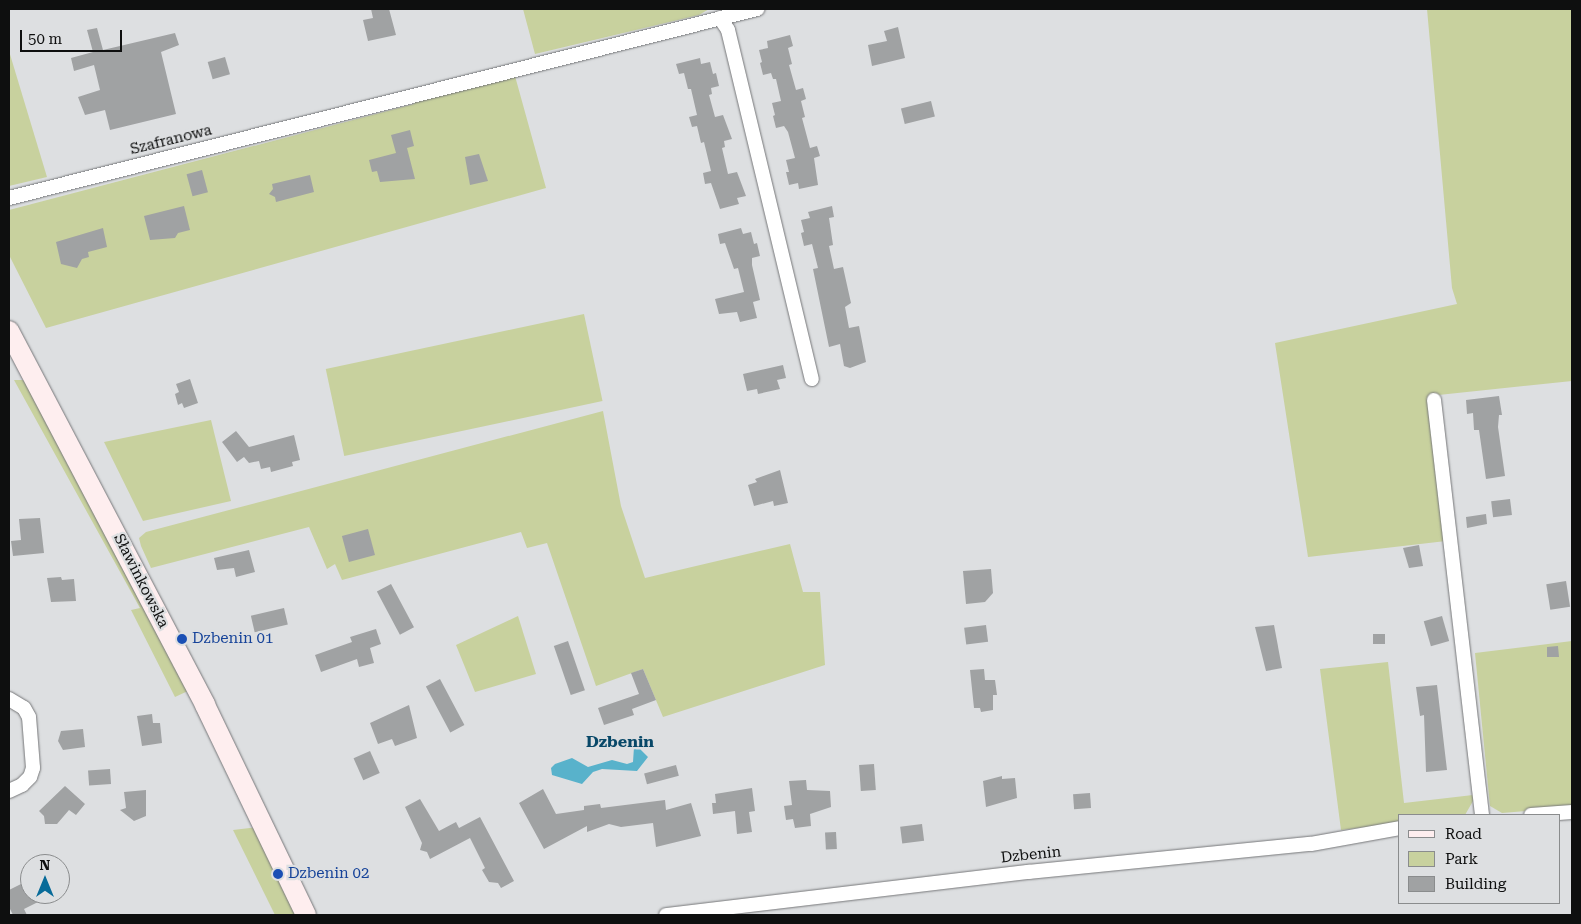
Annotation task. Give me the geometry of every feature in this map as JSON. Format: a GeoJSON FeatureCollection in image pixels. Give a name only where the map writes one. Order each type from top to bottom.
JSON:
{"type":"FeatureCollection","features":[{"type":"Feature","properties":{"kind":"street","name":"Szafranowa"},"geometry":{"type":"LineString","coordinates":[[9,198],[757,9]]}},
{"type":"Feature","properties":{"kind":"street"},"geometry":{"type":"LineString","coordinates":[[720,18],[728,30],[812,379]]}},
{"type":"Feature","properties":{"kind":"street","name":"Sławinkowska"},"geometry":{"type":"LineString","coordinates":[[9,331],[206,705],[306,915]]}},
{"type":"Feature","properties":{"kind":"street"},"geometry":{"type":"LineString","coordinates":[[1434,400],[1482,814]]}},
{"type":"Feature","properties":{"kind":"street"},"geometry":{"type":"LineString","coordinates":[[9,699],[24,708],[29,717],[33,768],[30,777],[22,785],[9,791]]}},
{"type":"Feature","properties":{"kind":"street"},"geometry":{"type":"LineString","coordinates":[[1545,814],[1572,812]]}},
{"type":"Feature","properties":{"kind":"street","name":"Dzbenin"},"geometry":{"type":"LineString","coordinates":[[666,915],[1028,872],[1311,844],[1398,828]]}},
{"type":"Feature","properties":{"kind":"green space"},"geometry":{"type":"Polygon","coordinates":[[[523,9],[709,9],[699,15],[535,54],[523,9]]]}},
{"type":"Feature","properties":{"kind":"green space"},"geometry":{"type":"Polygon","coordinates":[[[1427,9],[1572,9],[1572,381],[1429,396],[1446,541],[1308,557],[1275,343],[1457,304],[1452,288],[1427,9]]]}},
{"type":"Feature","properties":{"kind":"green space"},"geometry":{"type":"Polygon","coordinates":[[[9,51],[47,177],[9,186],[9,51]]]}},
{"type":"Feature","properties":{"kind":"green space"},"geometry":{"type":"Polygon","coordinates":[[[515,76],[546,188],[46,328],[9,255],[9,210],[414,104],[413,100],[515,76]]]}},
{"type":"Feature","properties":{"kind":"green space"},"geometry":{"type":"Polygon","coordinates":[[[584,314],[603,401],[344,456],[326,369],[584,314]]]}},
{"type":"Feature","properties":{"kind":"green space"},"geometry":{"type":"Polygon","coordinates":[[[14,380],[25,380],[190,690],[175,697],[131,610],[140,608],[14,380]]]}},
{"type":"Feature","properties":{"kind":"green space"},"geometry":{"type":"Polygon","coordinates":[[[603,411],[621,506],[645,578],[790,544],[803,592],[820,592],[825,665],[663,717],[643,669],[596,686],[547,543],[527,548],[521,532],[342,580],[335,564],[327,569],[309,527],[151,568],[141,546],[139,538],[146,532],[603,411]]]}},
{"type":"Feature","properties":{"kind":"green space"},"geometry":{"type":"Polygon","coordinates":[[[211,420],[231,501],[143,521],[104,442],[211,420]]]}},
{"type":"Feature","properties":{"kind":"green space"},"geometry":{"type":"Polygon","coordinates":[[[518,616],[536,674],[475,692],[456,645],[518,616]]]}},
{"type":"Feature","properties":{"kind":"green space"},"geometry":{"type":"Polygon","coordinates":[[[1572,641],[1572,807],[1502,813],[1490,806],[1475,653],[1572,641]]]}},
{"type":"Feature","properties":{"kind":"green space"},"geometry":{"type":"Polygon","coordinates":[[[1388,662],[1404,803],[1473,795],[1473,801],[1466,814],[1398,814],[1398,823],[1341,830],[1320,669],[1388,662]]]}},
{"type":"Feature","properties":{"kind":"green space"},"geometry":{"type":"Polygon","coordinates":[[[258,827],[302,915],[275,915],[233,830],[258,827]]]}},
{"type":"Feature","properties":{"kind":"water"},"geometry":{"type":"Polygon","coordinates":[[[634,747],[639,748],[648,757],[637,771],[602,769],[593,772],[582,784],[552,775],[551,768],[555,764],[572,758],[588,767],[612,760],[627,764],[633,762],[634,747]]]}},
{"type":"Feature","properties":{"kind":"building"},"geometry":{"type":"Polygon","coordinates":[[[371,9],[389,9],[396,35],[368,41],[363,20],[373,18],[371,9]]]}},
{"type":"Feature","properties":{"kind":"building"},"geometry":{"type":"Polygon","coordinates":[[[898,27],[905,58],[872,66],[868,45],[887,41],[884,31],[898,27]]]}},
{"type":"Feature","properties":{"kind":"building"},"geometry":{"type":"Polygon","coordinates":[[[97,28],[103,50],[175,33],[179,45],[161,52],[176,114],[110,130],[105,110],[85,115],[78,97],[100,90],[94,65],[74,71],[71,58],[93,52],[87,30],[97,28]]]}},
{"type":"Feature","properties":{"kind":"building"},"geometry":{"type":"Polygon","coordinates":[[[790,35],[793,46],[788,48],[792,64],[789,65],[796,90],[803,88],[806,99],[801,101],[805,117],[802,118],[810,148],[817,146],[820,156],[814,158],[818,185],[799,189],[798,183],[789,185],[786,172],[789,172],[786,160],[795,158],[788,132],[784,126],[776,128],[772,103],[781,101],[776,79],[773,79],[771,73],[763,75],[759,50],[768,48],[767,41],[790,35]]]}},
{"type":"Feature","properties":{"kind":"building"},"geometry":{"type":"Polygon","coordinates":[[[225,57],[230,74],[213,79],[208,62],[225,57]]]}},
{"type":"Feature","properties":{"kind":"building"},"geometry":{"type":"Polygon","coordinates":[[[700,58],[701,64],[710,62],[713,74],[716,73],[719,86],[711,88],[712,94],[709,95],[715,117],[723,115],[732,139],[724,141],[725,147],[722,148],[728,174],[737,172],[746,196],[737,198],[739,204],[720,209],[711,183],[705,184],[703,173],[711,171],[704,142],[701,143],[697,126],[692,127],[689,117],[697,115],[691,89],[688,89],[684,73],[679,74],[676,64],[700,58]]]}},
{"type":"Feature","properties":{"kind":"building"},"geometry":{"type":"Polygon","coordinates":[[[931,101],[935,117],[905,124],[901,108],[931,101]]]}},
{"type":"Feature","properties":{"kind":"building"},"geometry":{"type":"Polygon","coordinates":[[[410,130],[414,146],[407,148],[415,179],[380,182],[377,171],[372,172],[369,160],[396,153],[391,135],[410,130]]]}},
{"type":"Feature","properties":{"kind":"building"},"geometry":{"type":"Polygon","coordinates":[[[479,154],[488,181],[470,185],[465,157],[479,154]]]}},
{"type":"Feature","properties":{"kind":"building"},"geometry":{"type":"Polygon","coordinates":[[[202,170],[208,192],[192,196],[187,174],[202,170]]]}},
{"type":"Feature","properties":{"kind":"building"},"geometry":{"type":"Polygon","coordinates":[[[310,175],[314,192],[276,202],[275,197],[269,194],[273,189],[272,184],[310,175]]]}},
{"type":"Feature","properties":{"kind":"building"},"geometry":{"type":"Polygon","coordinates":[[[184,206],[190,230],[178,233],[175,238],[150,240],[144,216],[184,206]]]}},
{"type":"Feature","properties":{"kind":"building"},"geometry":{"type":"Polygon","coordinates":[[[832,206],[834,217],[829,218],[833,245],[829,246],[834,269],[843,267],[851,303],[845,307],[849,328],[859,326],[866,362],[850,368],[844,366],[840,344],[829,347],[813,269],[818,268],[812,244],[804,246],[801,233],[804,232],[801,220],[810,218],[808,212],[832,206]]]}},
{"type":"Feature","properties":{"kind":"building"},"geometry":{"type":"Polygon","coordinates":[[[103,228],[107,247],[88,252],[89,257],[82,259],[77,268],[61,264],[56,242],[103,228]]]}},
{"type":"Feature","properties":{"kind":"building"},"geometry":{"type":"Polygon","coordinates":[[[741,228],[743,234],[751,232],[754,244],[757,243],[760,256],[752,258],[752,265],[760,300],[753,302],[757,318],[740,322],[737,312],[719,314],[715,299],[744,292],[738,268],[734,269],[725,243],[720,244],[718,234],[741,228]]]}},
{"type":"Feature","properties":{"kind":"building"},"geometry":{"type":"Polygon","coordinates":[[[783,365],[786,378],[777,380],[780,389],[758,394],[757,389],[747,391],[743,374],[783,365]]]}},
{"type":"Feature","properties":{"kind":"building"},"geometry":{"type":"Polygon","coordinates":[[[190,379],[198,403],[184,408],[182,403],[178,405],[175,394],[179,392],[176,384],[190,379]]]}},
{"type":"Feature","properties":{"kind":"building"},"geometry":{"type":"Polygon","coordinates":[[[1499,396],[1502,415],[1499,415],[1498,427],[1505,476],[1486,479],[1479,430],[1474,430],[1473,413],[1467,414],[1466,400],[1499,396]]]}},
{"type":"Feature","properties":{"kind":"building"},"geometry":{"type":"Polygon","coordinates":[[[236,431],[249,447],[294,435],[300,460],[292,462],[293,466],[271,472],[270,467],[261,469],[259,461],[249,463],[244,457],[237,462],[222,442],[236,431]]]}},
{"type":"Feature","properties":{"kind":"building"},"geometry":{"type":"Polygon","coordinates":[[[780,470],[788,503],[774,506],[773,501],[754,506],[748,485],[757,482],[755,479],[780,470]]]}},
{"type":"Feature","properties":{"kind":"building"},"geometry":{"type":"Polygon","coordinates":[[[1510,499],[1512,515],[1493,517],[1491,501],[1510,499]]]}},
{"type":"Feature","properties":{"kind":"building"},"geometry":{"type":"Polygon","coordinates":[[[1486,514],[1487,524],[1467,528],[1466,517],[1486,514]]]}},
{"type":"Feature","properties":{"kind":"building"},"geometry":{"type":"Polygon","coordinates":[[[40,518],[44,553],[13,556],[11,541],[21,540],[19,519],[40,518]]]}},
{"type":"Feature","properties":{"kind":"building"},"geometry":{"type":"Polygon","coordinates":[[[368,529],[375,555],[349,562],[342,536],[368,529]]]}},
{"type":"Feature","properties":{"kind":"building"},"geometry":{"type":"Polygon","coordinates":[[[1419,545],[1423,566],[1409,568],[1403,548],[1419,545]]]}},
{"type":"Feature","properties":{"kind":"building"},"geometry":{"type":"Polygon","coordinates":[[[249,550],[255,572],[236,577],[234,568],[217,570],[214,558],[249,550]]]}},
{"type":"Feature","properties":{"kind":"building"},"geometry":{"type":"Polygon","coordinates":[[[991,569],[993,593],[985,602],[966,604],[963,571],[991,569]]]}},
{"type":"Feature","properties":{"kind":"building"},"geometry":{"type":"Polygon","coordinates":[[[61,577],[62,580],[74,579],[76,601],[51,602],[47,578],[61,577]]]}},
{"type":"Feature","properties":{"kind":"building"},"geometry":{"type":"Polygon","coordinates":[[[1566,581],[1570,607],[1550,610],[1546,584],[1566,581]]]}},
{"type":"Feature","properties":{"kind":"building"},"geometry":{"type":"Polygon","coordinates":[[[391,584],[414,627],[400,635],[377,592],[391,584]]]}},
{"type":"Feature","properties":{"kind":"building"},"geometry":{"type":"Polygon","coordinates":[[[284,608],[288,625],[255,632],[251,616],[284,608]]]}},
{"type":"Feature","properties":{"kind":"building"},"geometry":{"type":"Polygon","coordinates":[[[1442,616],[1449,641],[1431,646],[1424,621],[1442,616]]]}},
{"type":"Feature","properties":{"kind":"building"},"geometry":{"type":"Polygon","coordinates":[[[986,625],[988,642],[966,645],[964,628],[986,625]]]}},
{"type":"Feature","properties":{"kind":"building"},"geometry":{"type":"Polygon","coordinates":[[[1274,625],[1282,668],[1266,671],[1255,627],[1274,625]]]}},
{"type":"Feature","properties":{"kind":"building"},"geometry":{"type":"Polygon","coordinates":[[[376,629],[381,644],[370,648],[374,663],[359,667],[357,659],[321,672],[315,655],[352,642],[350,637],[376,629]]]}},
{"type":"Feature","properties":{"kind":"building"},"geometry":{"type":"Polygon","coordinates":[[[1373,634],[1385,634],[1385,644],[1373,644],[1373,634]]]}},
{"type":"Feature","properties":{"kind":"building"},"geometry":{"type":"Polygon","coordinates":[[[568,641],[585,690],[571,695],[554,646],[568,641]]]}},
{"type":"Feature","properties":{"kind":"building"},"geometry":{"type":"Polygon","coordinates":[[[1558,646],[1559,657],[1547,657],[1547,647],[1558,646]]]}},
{"type":"Feature","properties":{"kind":"building"},"geometry":{"type":"Polygon","coordinates":[[[643,669],[656,700],[632,709],[634,715],[604,725],[598,708],[639,694],[631,673],[643,669]]]}},
{"type":"Feature","properties":{"kind":"building"},"geometry":{"type":"Polygon","coordinates":[[[984,669],[985,680],[995,680],[997,695],[993,695],[993,710],[981,712],[980,708],[974,708],[970,670],[984,669]]]}},
{"type":"Feature","properties":{"kind":"building"},"geometry":{"type":"Polygon","coordinates":[[[440,679],[464,725],[450,732],[426,687],[440,679]]]}},
{"type":"Feature","properties":{"kind":"building"},"geometry":{"type":"Polygon","coordinates":[[[1437,685],[1447,770],[1426,772],[1424,715],[1420,716],[1416,687],[1437,685]]]}},
{"type":"Feature","properties":{"kind":"building"},"geometry":{"type":"Polygon","coordinates":[[[409,705],[417,738],[395,746],[392,739],[378,744],[370,723],[409,705]]]}},
{"type":"Feature","properties":{"kind":"building"},"geometry":{"type":"Polygon","coordinates":[[[152,714],[153,723],[160,723],[162,743],[142,746],[137,716],[152,714]]]}},
{"type":"Feature","properties":{"kind":"building"},"geometry":{"type":"Polygon","coordinates":[[[83,729],[85,747],[63,750],[58,741],[61,731],[83,729]]]}},
{"type":"Feature","properties":{"kind":"building"},"geometry":{"type":"Polygon","coordinates":[[[370,751],[380,773],[363,780],[354,758],[370,751]]]}},
{"type":"Feature","properties":{"kind":"building"},"geometry":{"type":"Polygon","coordinates":[[[874,764],[876,790],[861,791],[859,765],[874,764]]]}},
{"type":"Feature","properties":{"kind":"building"},"geometry":{"type":"Polygon","coordinates":[[[676,765],[679,776],[647,784],[644,774],[676,765]]]}},
{"type":"Feature","properties":{"kind":"building"},"geometry":{"type":"Polygon","coordinates":[[[110,769],[111,784],[89,785],[88,771],[110,769]]]}},
{"type":"Feature","properties":{"kind":"building"},"geometry":{"type":"Polygon","coordinates":[[[1002,776],[1002,779],[1015,778],[1017,798],[986,807],[983,781],[1002,776]]]}},
{"type":"Feature","properties":{"kind":"building"},"geometry":{"type":"Polygon","coordinates":[[[806,780],[807,790],[830,791],[831,807],[810,814],[811,826],[795,828],[793,819],[786,820],[784,806],[792,805],[789,781],[806,780]]]}},
{"type":"Feature","properties":{"kind":"building"},"geometry":{"type":"Polygon","coordinates":[[[65,786],[85,804],[76,815],[69,810],[57,824],[45,824],[44,816],[39,811],[65,786]]]}},
{"type":"Feature","properties":{"kind":"building"},"geometry":{"type":"Polygon","coordinates":[[[752,788],[755,811],[749,812],[752,832],[737,834],[735,811],[713,814],[712,803],[716,803],[715,794],[752,788]]]}},
{"type":"Feature","properties":{"kind":"building"},"geometry":{"type":"Polygon","coordinates":[[[543,789],[556,814],[584,810],[584,806],[600,804],[601,808],[665,800],[666,810],[691,803],[701,836],[656,847],[653,823],[621,827],[609,824],[587,832],[587,826],[544,849],[519,803],[543,789]]]}},
{"type":"Feature","properties":{"kind":"building"},"geometry":{"type":"Polygon","coordinates":[[[146,790],[146,816],[134,821],[120,810],[126,808],[124,792],[146,790]]]}},
{"type":"Feature","properties":{"kind":"building"},"geometry":{"type":"Polygon","coordinates":[[[1090,793],[1091,808],[1074,809],[1073,794],[1090,793]]]}},
{"type":"Feature","properties":{"kind":"building"},"geometry":{"type":"Polygon","coordinates":[[[420,799],[439,831],[456,822],[459,828],[480,817],[514,881],[501,888],[498,883],[489,882],[482,870],[485,868],[470,838],[430,859],[427,852],[420,850],[422,843],[405,807],[420,799]]]}},
{"type":"Feature","properties":{"kind":"building"},"geometry":{"type":"Polygon","coordinates":[[[922,824],[924,841],[902,844],[900,827],[922,824]]]}},
{"type":"Feature","properties":{"kind":"building"},"geometry":{"type":"Polygon","coordinates":[[[836,832],[837,849],[826,850],[825,833],[836,832]]]}},
{"type":"Feature","properties":{"kind":"building"},"geometry":{"type":"Polygon","coordinates":[[[20,884],[20,904],[34,904],[24,909],[27,915],[13,915],[9,907],[9,890],[20,884]]]}},
{"type":"Feature","properties":{"kind":"place","name":"Dzbenin 01"},"geometry":{"type":"Point","coordinates":[182,639]}},
{"type":"Feature","properties":{"kind":"place","name":"Dzbenin 02"},"geometry":{"type":"Point","coordinates":[278,874]}},
{"type":"Feature","properties":{"kind":"district","name":"Dzbenin"},"geometry":{"type":"Point","coordinates":[620,742]}}]}
